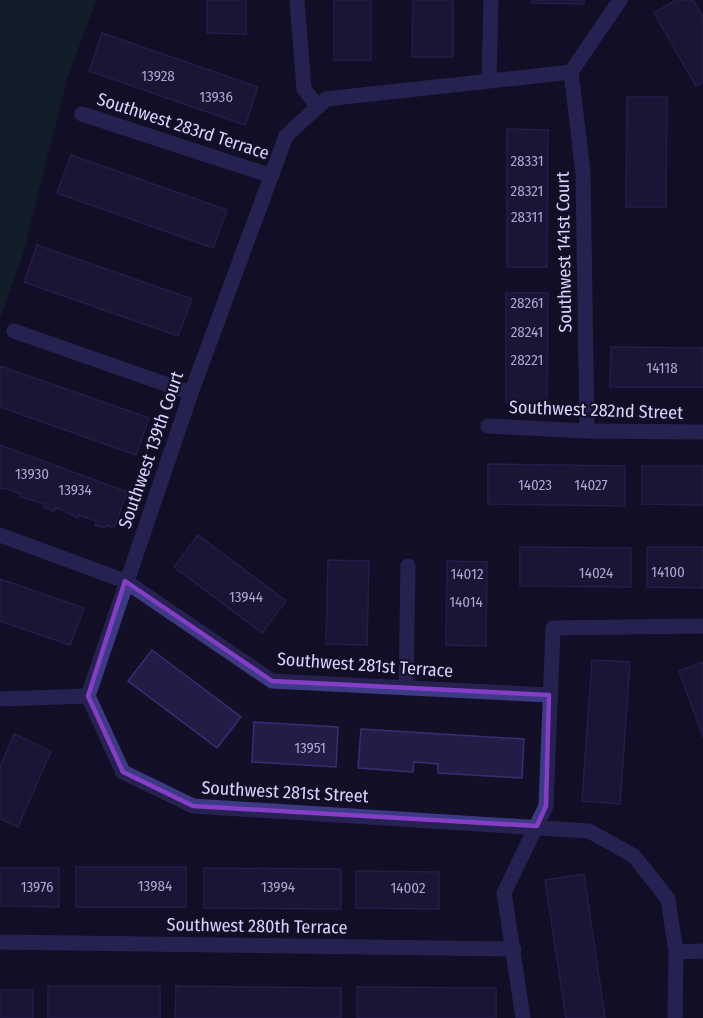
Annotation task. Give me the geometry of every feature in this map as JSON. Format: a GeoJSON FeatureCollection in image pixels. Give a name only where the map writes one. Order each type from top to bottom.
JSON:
{"type":"FeatureCollection","features":[{"type":"Feature","properties":{"kind":"street"},"geometry":{"type":"LineString","coordinates":[[297,0],[304,89],[318,107],[326,99],[571,72],[620,0]]}},
{"type":"Feature","properties":{"kind":"street"},"geometry":{"type":"LineString","coordinates":[[489,81],[491,0]]}},
{"type":"Feature","properties":{"kind":"street","name":"Southwest 141st Court"},"geometry":{"type":"LineString","coordinates":[[571,72],[583,173],[587,431]]}},
{"type":"Feature","properties":{"kind":"street","name":"Southwest 139th Court"},"geometry":{"type":"LineString","coordinates":[[88,696],[190,393],[286,136],[318,107]]}},
{"type":"Feature","properties":{"kind":"street","name":"Southwest 283rd Terrace"},"geometry":{"type":"LineString","coordinates":[[82,114],[272,176]]}},
{"type":"Feature","properties":{"kind":"street"},"geometry":{"type":"LineString","coordinates":[[14,331],[190,393]]}},
{"type":"Feature","properties":{"kind":"street","name":"Southwest 282nd Street"},"geometry":{"type":"LineString","coordinates":[[488,426],[587,431],[703,432]]}},
{"type":"Feature","properties":{"kind":"street","name":"Southwest 281st Terrace"},"geometry":{"type":"LineString","coordinates":[[0,536],[125,581],[272,681],[549,695]]}},
{"type":"Feature","properties":{"kind":"street"},"geometry":{"type":"LineString","coordinates":[[406,688],[408,566]]}},
{"type":"Feature","properties":{"kind":"street"},"geometry":{"type":"LineString","coordinates":[[523,1018],[504,893],[546,806],[553,628],[703,626]]}},
{"type":"Feature","properties":{"kind":"street"},"geometry":{"type":"LineString","coordinates":[[0,699],[88,696]]}},
{"type":"Feature","properties":{"kind":"street","name":"Southwest 281st Street"},"geometry":{"type":"LineString","coordinates":[[88,696],[123,772],[193,806],[589,831],[634,856],[668,899],[676,952],[675,1018]]}},
{"type":"Feature","properties":{"kind":"street","name":"Southwest 280th Terrace"},"geometry":{"type":"LineString","coordinates":[[0,942],[514,949]]}},
{"type":"Feature","properties":{"kind":"street"},"geometry":{"type":"LineString","coordinates":[[676,952],[703,951]]}},
{"type":"Feature","properties":{"kind":"highlighted area"},"geometry":{"type":"Polygon","coordinates":[[[125,581],[272,681],[549,695],[546,806],[537,826],[193,806],[123,772],[88,696],[125,581]]]}},
{"type":"Feature","properties":{"kind":"green space"},"geometry":{"type":"Polygon","coordinates":[[[0,0],[96,0],[67,79],[23,254],[0,318],[0,0]]]}},
{"type":"Feature","properties":{"kind":"building"},"geometry":{"type":"Polygon","coordinates":[[[207,0],[246,0],[246,34],[207,33],[207,0]]]}},
{"type":"Feature","properties":{"kind":"building"},"geometry":{"type":"Polygon","coordinates":[[[334,0],[371,0],[371,60],[334,60],[334,0]]]}},
{"type":"Feature","properties":{"kind":"building"},"geometry":{"type":"Polygon","coordinates":[[[413,0],[453,0],[453,57],[412,57],[413,0]]]}},
{"type":"Feature","properties":{"kind":"building"},"geometry":{"type":"Polygon","coordinates":[[[532,0],[584,0],[584,4],[532,3],[532,0]]]}},
{"type":"Feature","properties":{"kind":"building"},"geometry":{"type":"Polygon","coordinates":[[[676,0],[693,0],[703,17],[703,82],[696,86],[654,13],[676,0]]]}},
{"type":"Feature","properties":{"kind":"building"},"geometry":{"type":"Polygon","coordinates":[[[102,33],[258,87],[245,125],[89,71],[102,33]]]}},
{"type":"Feature","properties":{"kind":"building"},"geometry":{"type":"Polygon","coordinates":[[[627,97],[667,97],[666,207],[626,207],[627,97]]]}},
{"type":"Feature","properties":{"kind":"building"},"geometry":{"type":"Polygon","coordinates":[[[507,129],[548,130],[547,267],[507,267],[507,129]]]}},
{"type":"Feature","properties":{"kind":"building"},"geometry":{"type":"Polygon","coordinates":[[[71,155],[227,210],[213,248],[57,193],[71,155]]]}},
{"type":"Feature","properties":{"kind":"building"},"geometry":{"type":"Polygon","coordinates":[[[37,245],[192,299],[178,336],[24,282],[37,245]]]}},
{"type":"Feature","properties":{"kind":"building"},"geometry":{"type":"Polygon","coordinates":[[[506,293],[548,293],[547,403],[506,403],[506,293]]]}},
{"type":"Feature","properties":{"kind":"building"},"geometry":{"type":"Polygon","coordinates":[[[611,347],[703,348],[703,387],[610,387],[611,347]]]}},
{"type":"Feature","properties":{"kind":"building"},"geometry":{"type":"Polygon","coordinates":[[[0,366],[149,418],[136,455],[0,407],[0,366]]]}},
{"type":"Feature","properties":{"kind":"building"},"geometry":{"type":"Polygon","coordinates":[[[0,445],[127,492],[114,528],[95,525],[96,521],[79,515],[78,518],[56,507],[54,511],[44,507],[45,504],[20,497],[21,494],[4,488],[0,489],[0,445]]]}},
{"type":"Feature","properties":{"kind":"building"},"geometry":{"type":"Polygon","coordinates":[[[488,464],[625,466],[625,506],[488,504],[488,464]]]}},
{"type":"Feature","properties":{"kind":"building"},"geometry":{"type":"Polygon","coordinates":[[[642,466],[703,466],[703,505],[642,504],[642,466]]]}},
{"type":"Feature","properties":{"kind":"building"},"geometry":{"type":"Polygon","coordinates":[[[198,535],[286,601],[262,633],[174,567],[198,535]]]}},
{"type":"Feature","properties":{"kind":"building"},"geometry":{"type":"Polygon","coordinates":[[[520,547],[631,548],[631,587],[520,586],[520,547]]]}},
{"type":"Feature","properties":{"kind":"building"},"geometry":{"type":"Polygon","coordinates":[[[647,547],[703,547],[703,588],[647,587],[647,547]]]}},
{"type":"Feature","properties":{"kind":"building"},"geometry":{"type":"Polygon","coordinates":[[[328,560],[369,561],[367,645],[326,644],[328,560]]]}},
{"type":"Feature","properties":{"kind":"building"},"geometry":{"type":"Polygon","coordinates":[[[447,561],[487,562],[486,646],[446,645],[447,561]]]}},
{"type":"Feature","properties":{"kind":"building"},"geometry":{"type":"Polygon","coordinates":[[[0,579],[84,608],[70,645],[0,621],[0,579]]]}},
{"type":"Feature","properties":{"kind":"building"},"geometry":{"type":"Polygon","coordinates":[[[152,650],[241,717],[217,748],[128,681],[152,650]]]}},
{"type":"Feature","properties":{"kind":"building"},"geometry":{"type":"Polygon","coordinates":[[[592,660],[630,662],[620,804],[582,801],[592,660]]]}},
{"type":"Feature","properties":{"kind":"building"},"geometry":{"type":"Polygon","coordinates":[[[703,662],[703,737],[679,671],[703,662]]]}},
{"type":"Feature","properties":{"kind":"building"},"geometry":{"type":"Polygon","coordinates":[[[254,722],[338,727],[336,767],[252,762],[254,722]]]}},
{"type":"Feature","properties":{"kind":"building"},"geometry":{"type":"Polygon","coordinates":[[[361,729],[524,739],[522,778],[438,773],[438,764],[414,762],[413,772],[358,768],[361,729]]]}},
{"type":"Feature","properties":{"kind":"building"},"geometry":{"type":"Polygon","coordinates":[[[14,734],[51,751],[18,827],[0,819],[0,767],[14,734]]]}},
{"type":"Feature","properties":{"kind":"building"},"geometry":{"type":"Polygon","coordinates":[[[76,867],[186,867],[186,907],[76,907],[76,867]]]}},
{"type":"Feature","properties":{"kind":"building"},"geometry":{"type":"Polygon","coordinates":[[[0,868],[59,868],[59,907],[0,906],[0,868]]]}},
{"type":"Feature","properties":{"kind":"building"},"geometry":{"type":"Polygon","coordinates":[[[204,868],[341,869],[341,909],[204,908],[204,868]]]}},
{"type":"Feature","properties":{"kind":"building"},"geometry":{"type":"Polygon","coordinates":[[[356,871],[439,872],[439,909],[356,908],[356,871]]]}},
{"type":"Feature","properties":{"kind":"building"},"geometry":{"type":"Polygon","coordinates":[[[584,874],[605,1018],[566,1018],[545,880],[584,874]]]}},
{"type":"Feature","properties":{"kind":"building"},"geometry":{"type":"Polygon","coordinates":[[[48,986],[160,986],[160,1018],[48,1018],[48,986]]]}},
{"type":"Feature","properties":{"kind":"building"},"geometry":{"type":"Polygon","coordinates":[[[176,986],[341,988],[341,1018],[175,1018],[176,986]]]}},
{"type":"Feature","properties":{"kind":"building"},"geometry":{"type":"Polygon","coordinates":[[[357,987],[496,988],[496,1018],[357,1018],[357,987]]]}},
{"type":"Feature","properties":{"kind":"building"},"geometry":{"type":"Polygon","coordinates":[[[0,990],[33,990],[33,1018],[0,1018],[0,990]]]}}]}
